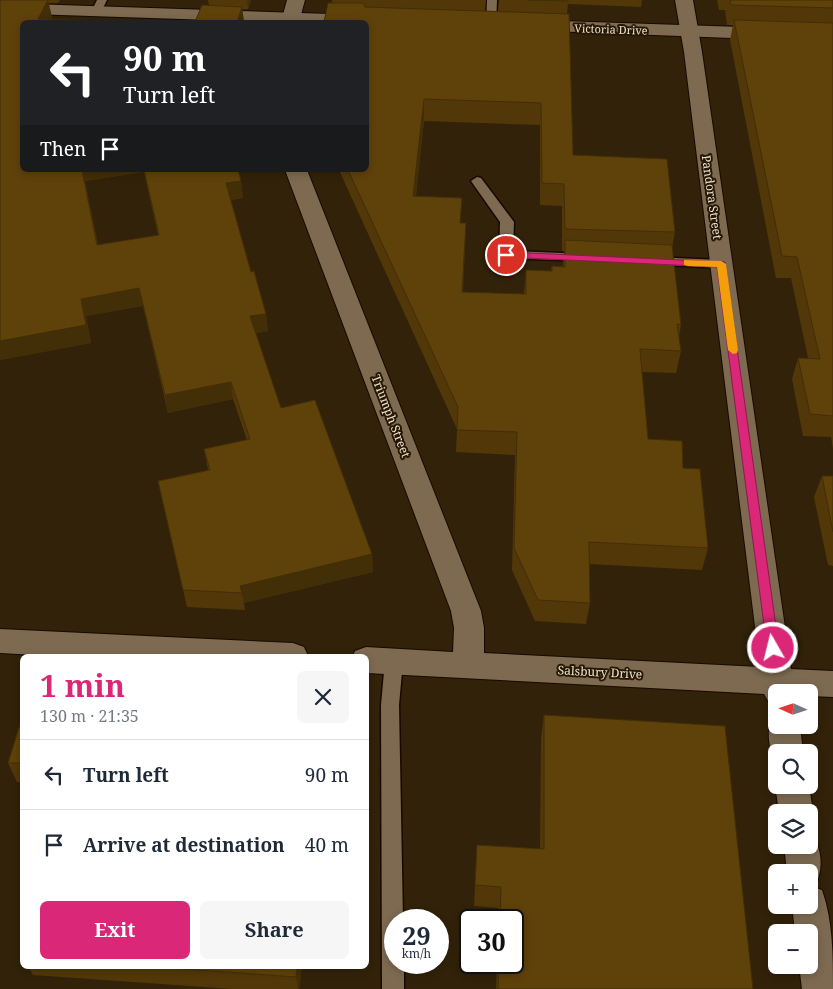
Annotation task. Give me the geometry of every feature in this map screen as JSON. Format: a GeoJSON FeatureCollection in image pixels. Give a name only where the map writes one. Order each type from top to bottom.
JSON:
{"type":"FeatureCollection","features":[{"type":"Feature","properties":{"kind":"street"},"geometry":{"type":"LineString","coordinates":[[0,8],[99,6],[291,20],[296,0]]}},
{"type":"Feature","properties":{"kind":"street","name":"Pandora Street"},"geometry":{"type":"LineString","coordinates":[[684,0],[778,684]]}},
{"type":"Feature","properties":{"kind":"street"},"geometry":{"type":"LineString","coordinates":[[369,21],[376,21]]}},
{"type":"Feature","properties":{"kind":"street","name":"Victoria Drive"},"geometry":{"type":"LineString","coordinates":[[472,24],[833,36]]}},
{"type":"Feature","properties":{"kind":"street","name":"Triumph Street"},"geometry":{"type":"LineString","coordinates":[[297,172],[466,611],[469,628],[468,665]]}},
{"type":"Feature","properties":{"kind":"street"},"geometry":{"type":"LineString","coordinates":[[0,641],[254,654]]}},
{"type":"Feature","properties":{"kind":"street","name":"Salsbury Drive"},"geometry":{"type":"LineString","coordinates":[[380,661],[468,665],[768,686]]}},
{"type":"Feature","properties":{"kind":"street","name":"Salsbury Drive"},"geometry":{"type":"LineString","coordinates":[[818,685],[833,684]]}},
{"type":"Feature","properties":{"kind":"street"},"geometry":{"type":"LineString","coordinates":[[811,914],[821,989]]}},
{"type":"Feature","properties":{"kind":"lane"},"geometry":{"type":"LineString","coordinates":[[491,24],[492,0]]}},
{"type":"Feature","properties":{"kind":"lane"},"geometry":{"type":"LineString","coordinates":[[477,181],[507,222],[506,255],[595,259]]}},
{"type":"Feature","properties":{"kind":"lane"},"geometry":{"type":"LineString","coordinates":[[634,260],[721,264]]}},
{"type":"Feature","properties":{"kind":"lane"},"geometry":{"type":"LineString","coordinates":[[380,661],[390,705],[393,989]]}},
{"type":"Feature","properties":{"kind":"building"},"geometry":{"type":"Polygon","coordinates":[[[0,0],[48,0],[38,19],[72,20],[20,20],[20,172],[82,172],[97,245],[159,235],[144,172],[239,172],[241,181],[226,183],[251,272],[254,271],[266,314],[250,316],[281,408],[315,400],[372,554],[240,586],[242,593],[183,590],[158,481],[210,470],[204,449],[250,439],[231,382],[165,395],[139,288],[81,299],[86,325],[0,341],[0,0]]]}},
{"type":"Feature","properties":{"kind":"building"},"geometry":{"type":"Polygon","coordinates":[[[527,0],[568,0],[568,1],[527,0]]]}},
{"type":"Feature","properties":{"kind":"building"},"geometry":{"type":"Polygon","coordinates":[[[730,0],[833,0],[833,8],[731,5],[730,0]]]}},
{"type":"Feature","properties":{"kind":"building"},"geometry":{"type":"Polygon","coordinates":[[[328,3],[363,3],[365,7],[569,14],[573,155],[667,159],[675,232],[565,229],[564,184],[542,183],[541,103],[424,99],[413,196],[462,198],[460,223],[466,223],[462,292],[526,294],[526,270],[552,271],[552,266],[565,267],[565,240],[672,245],[681,325],[677,324],[681,351],[640,349],[648,439],[682,441],[683,468],[700,469],[708,548],[589,542],[590,603],[538,600],[514,548],[517,432],[457,430],[458,407],[349,172],[369,172],[369,20],[324,20],[328,3]]]}},
{"type":"Feature","properties":{"kind":"building"},"geometry":{"type":"Polygon","coordinates":[[[202,5],[242,7],[238,20],[196,20],[202,5]]]}},
{"type":"Feature","properties":{"kind":"building"},"geometry":{"type":"Polygon","coordinates":[[[734,20],[833,23],[833,416],[810,414],[798,358],[820,359],[797,257],[782,256],[734,20]]]}},
{"type":"Feature","properties":{"kind":"building"},"geometry":{"type":"Polygon","coordinates":[[[822,476],[833,476],[833,532],[822,476]]]}},
{"type":"Feature","properties":{"kind":"building"},"geometry":{"type":"Polygon","coordinates":[[[544,715],[725,726],[753,989],[498,989],[499,974],[524,974],[524,909],[500,909],[501,887],[475,885],[477,845],[544,849],[544,715]]]}},
{"type":"Feature","properties":{"kind":"building"},"geometry":{"type":"Polygon","coordinates":[[[20,724],[20,763],[8,763],[20,724]]]}},
{"type":"Feature","properties":{"kind":"building"},"geometry":{"type":"Polygon","coordinates":[[[184,969],[297,969],[296,977],[184,969]]]}},
{"type":"Feature","properties":{"kind":"slow traffic"},"geometry":{"type":"LineString","coordinates":[[688,263],[721,264],[733,350]]}},
{"type":"Feature","properties":{"kind":"route"},"geometry":{"type":"LineString","coordinates":[[506,255],[721,264],[773,648]]}}]}
